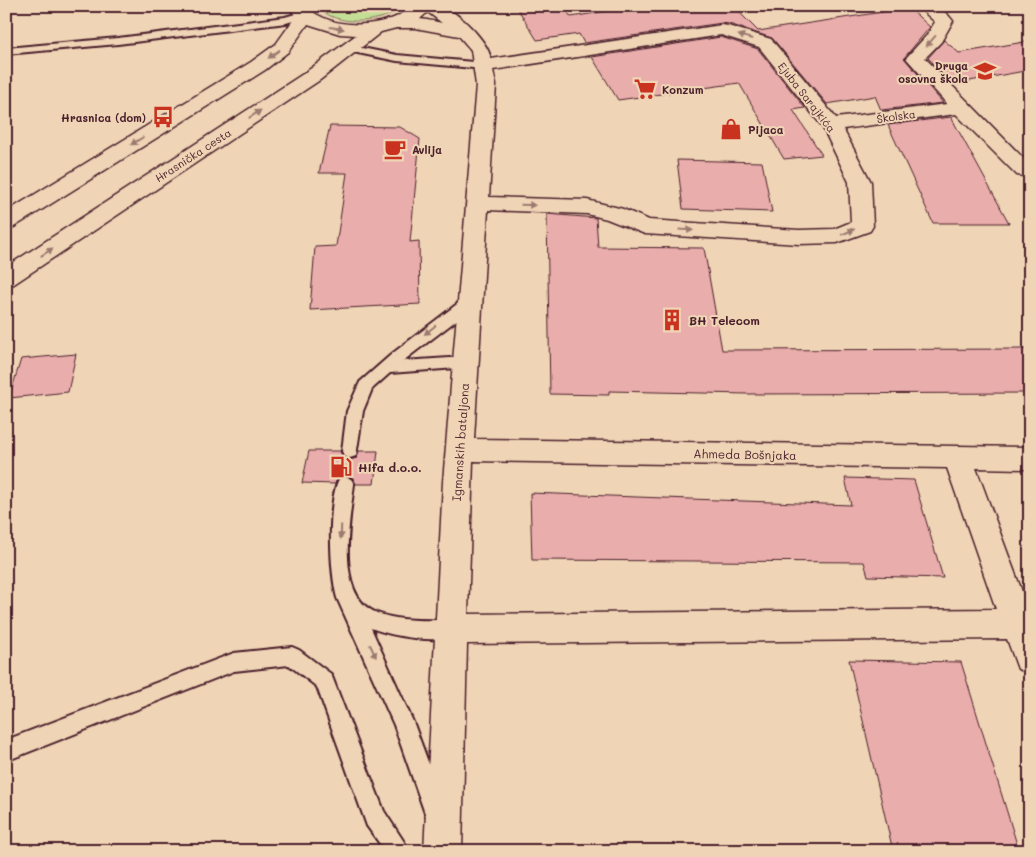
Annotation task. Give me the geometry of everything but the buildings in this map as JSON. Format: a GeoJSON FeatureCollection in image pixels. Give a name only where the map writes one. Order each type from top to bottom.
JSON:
{"type":"FeatureCollection","features":[{"type":"Feature","properties":{"kind":"street"},"geometry":{"type":"LineString","coordinates":[[385,26],[410,18],[427,6]]}},
{"type":"Feature","properties":{"kind":"street","name":"Igmanskih bataljona"},"geometry":{"type":"LineString","coordinates":[[427,6],[463,29],[480,49],[486,85],[460,450],[444,843]]}},
{"type":"Feature","properties":{"kind":"street"},"geometry":{"type":"LineString","coordinates":[[925,6],[944,21],[935,38],[916,58],[961,108],[1028,175]]}},
{"type":"Feature","properties":{"kind":"street"},"geometry":{"type":"LineString","coordinates":[[6,222],[258,66],[282,48],[301,13],[314,22],[343,29],[385,26],[436,26],[471,38]]}},
{"type":"Feature","properties":{"kind":"street","name":"Hrasnička cesta"},"geometry":{"type":"LineString","coordinates":[[6,278],[312,76],[347,48],[385,26]]}},
{"type":"Feature","properties":{"kind":"street","name":"Ejuba Sarajkića"},"geometry":{"type":"LineString","coordinates":[[479,202],[587,207],[615,214],[645,228],[799,237],[837,236],[862,226],[860,182],[832,125],[765,43],[722,30],[484,66]]}},
{"type":"Feature","properties":{"kind":"street","name":"Školska"},"geometry":{"type":"LineString","coordinates":[[832,125],[961,108]]}},
{"type":"Feature","properties":{"kind":"street","name":"Ahmeda Bošnjaka"},"geometry":{"type":"LineString","coordinates":[[460,450],[1030,458]]}},
{"type":"Feature","properties":{"kind":"street"},"geometry":{"type":"LineString","coordinates":[[957,456],[1030,658]]}},
{"type":"Feature","properties":{"kind":"street"},"geometry":{"type":"LineString","coordinates":[[453,630],[1017,624]]}},
{"type":"Feature","properties":{"kind":"lane"},"geometry":{"type":"LineString","coordinates":[[6,51],[147,38],[286,20],[301,13]]}},
{"type":"Feature","properties":{"kind":"lane"},"geometry":{"type":"LineString","coordinates":[[347,48],[397,58],[484,66]]}},
{"type":"Feature","properties":{"kind":"lane"},"geometry":{"type":"LineString","coordinates":[[350,451],[356,411],[366,386],[439,323],[470,302]]}},
{"type":"Feature","properties":{"kind":"lane"},"geometry":{"type":"LineString","coordinates":[[385,368],[465,363]]}},
{"type":"Feature","properties":{"kind":"lane"},"geometry":{"type":"LineString","coordinates":[[345,484],[342,518],[344,589],[404,724],[444,843]]}},
{"type":"Feature","properties":{"kind":"lane"},"geometry":{"type":"LineString","coordinates":[[352,607],[362,615],[385,625],[453,630]]}},
{"type":"Feature","properties":{"kind":"lane"},"geometry":{"type":"LineString","coordinates":[[6,751],[234,662],[292,656],[324,681],[351,749],[374,818],[399,851]]}},
{"type":"Feature","properties":{"kind":"green space"},"geometry":{"type":"Polygon","coordinates":[[[317,6],[405,6],[396,12],[373,20],[348,21],[325,13],[317,6]]]}},
{"type":"Feature","properties":{"kind":"place","name":"Druga osovna škola"},"geometry":{"type":"Point","coordinates":[985,71]}},
{"type":"Feature","properties":{"kind":"place","name":"Konzum"},"geometry":{"type":"Point","coordinates":[645,89]}},
{"type":"Feature","properties":{"kind":"place","name":"Hrasnica (dom)"},"geometry":{"type":"Point","coordinates":[163,117]}},
{"type":"Feature","properties":{"kind":"place","name":"Pijaca"},"geometry":{"type":"Point","coordinates":[731,129]}},
{"type":"Feature","properties":{"kind":"place","name":"Avlija"},"geometry":{"type":"Point","coordinates":[395,149]}},
{"type":"Feature","properties":{"kind":"place","name":"BH Telecom"},"geometry":{"type":"Point","coordinates":[672,320]}},
{"type":"Feature","properties":{"kind":"place","name":"Hifa d.o.o."},"geometry":{"type":"Point","coordinates":[341,467]}}]}
